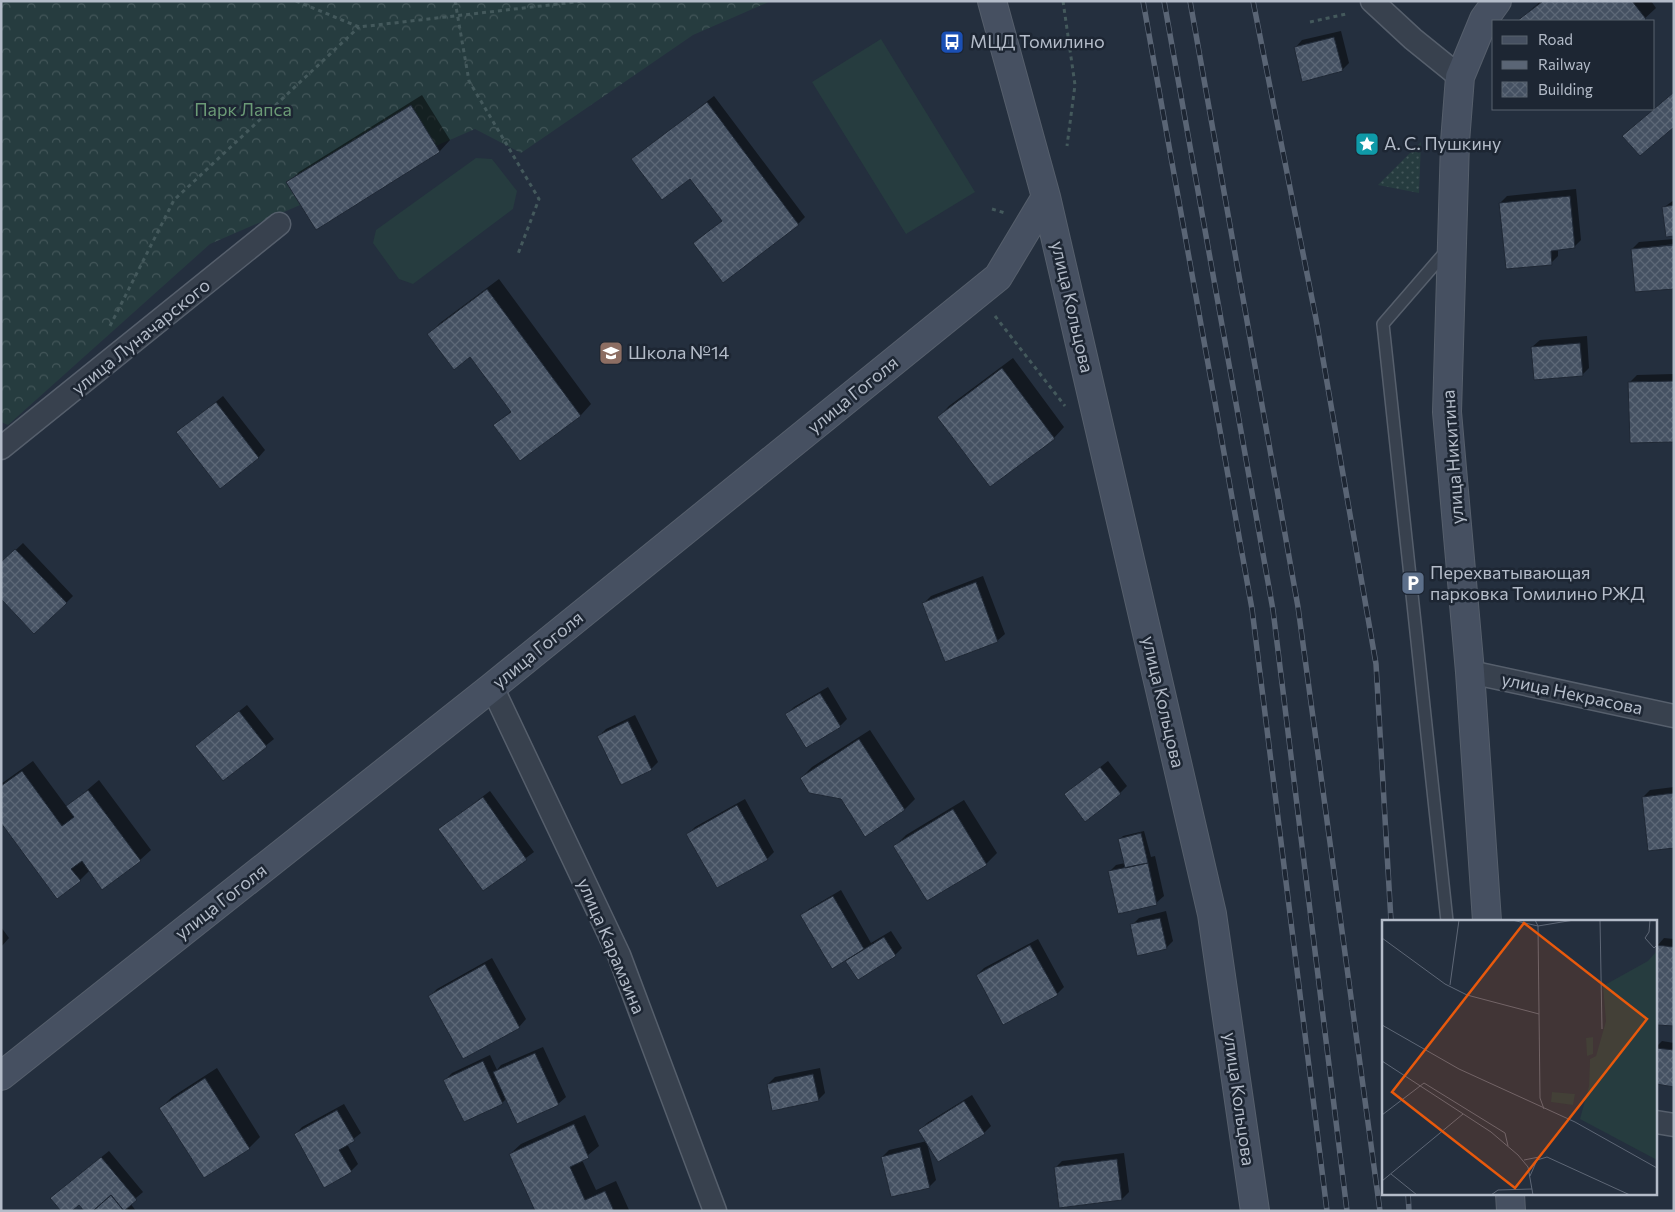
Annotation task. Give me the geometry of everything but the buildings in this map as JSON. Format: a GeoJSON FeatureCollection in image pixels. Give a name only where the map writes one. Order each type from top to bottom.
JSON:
{"type":"FeatureCollection","features":[{"type":"Feature","properties":{"kind":"street","name":"улица Кольцова"},"geometry":{"type":"LineString","coordinates":[[992,1],[1046,197],[1212,914],[1255,1211]]}},
{"type":"Feature","properties":{"kind":"street"},"geometry":{"type":"LineString","coordinates":[[1372,1],[1413,39],[1460,77]]}},
{"type":"Feature","properties":{"kind":"street"},"geometry":{"type":"LineString","coordinates":[[1392,1],[1400,1]]}},
{"type":"Feature","properties":{"kind":"street","name":"улица Никитина"},"geometry":{"type":"LineString","coordinates":[[1487,920],[1470,672],[1447,412],[1455,142],[1460,77],[1484,19],[1497,1]]}},
{"type":"Feature","properties":{"kind":"street","name":"улица Гоголя"},"geometry":{"type":"LineString","coordinates":[[1,1076],[492,687],[998,277],[1046,197]]}},
{"type":"Feature","properties":{"kind":"street","name":"улица Луначарского"},"geometry":{"type":"LineString","coordinates":[[1,448],[279,224]]}},
{"type":"Feature","properties":{"kind":"street","name":"улица Некрасова"},"geometry":{"type":"LineString","coordinates":[[1470,672],[1674,716]]}},
{"type":"Feature","properties":{"kind":"street","name":"улица Карамзина"},"geometry":{"type":"LineString","coordinates":[[492,687],[619,955],[715,1211]]}},
{"type":"Feature","properties":{"kind":"street"},"geometry":{"type":"LineString","coordinates":[[1658,1122],[1674,1125]]}},
{"type":"Feature","properties":{"kind":"street"},"geometry":{"type":"LineString","coordinates":[[1510,1194],[1511,1211]]}},
{"type":"Feature","properties":{"kind":"lane"},"geometry":{"type":"LineString","coordinates":[[1447,920],[1383,324],[1452,244]]}},
{"type":"Feature","properties":{"kind":"path"},"geometry":{"type":"LineString","coordinates":[[296,1],[359,27],[584,1]]}},
{"type":"Feature","properties":{"kind":"path"},"geometry":{"type":"LineString","coordinates":[[455,1],[456,16],[469,81],[538,199],[518,254]]}},
{"type":"Feature","properties":{"kind":"path"},"geometry":{"type":"LineString","coordinates":[[1063,1],[1075,85],[1067,146]]}},
{"type":"Feature","properties":{"kind":"path"},"geometry":{"type":"LineString","coordinates":[[1310,22],[1346,14]]}},
{"type":"Feature","properties":{"kind":"path"},"geometry":{"type":"LineString","coordinates":[[107,331],[174,200],[359,27]]}},
{"type":"Feature","properties":{"kind":"green space","name":"Парк Лапса"},"geometry":{"type":"Polygon","coordinates":[[[1,1],[771,1],[693,35],[521,153],[475,129],[210,244],[8,425],[1,422],[1,1]]]}},
{"type":"Feature","properties":{"kind":"green space"},"geometry":{"type":"Polygon","coordinates":[[[881,39],[975,192],[906,234],[812,82],[881,39]]]}},
{"type":"Feature","properties":{"kind":"green space"},"geometry":{"type":"Polygon","coordinates":[[[1421,142],[1419,193],[1378,185],[1421,142]]]}},
{"type":"Feature","properties":{"kind":"green space"},"geometry":{"type":"Polygon","coordinates":[[[476,158],[492,159],[517,191],[513,209],[413,284],[399,279],[373,243],[376,230],[476,158]]]}},
{"type":"Feature","properties":{"kind":"railway"},"geometry":{"type":"LineString","coordinates":[[1143,1],[1252,609],[1327,1211]]}},
{"type":"Feature","properties":{"kind":"railway"},"geometry":{"type":"LineString","coordinates":[[1164,1],[1273,610],[1347,1211]]}},
{"type":"Feature","properties":{"kind":"railway"},"geometry":{"type":"LineString","coordinates":[[1190,1],[1298,607],[1380,1211]]}},
{"type":"Feature","properties":{"kind":"railway"},"geometry":{"type":"LineString","coordinates":[[1253,1],[1316,319],[1376,664],[1391,920]]}},
{"type":"Feature","properties":{"kind":"railway"},"geometry":{"type":"LineString","coordinates":[[1408,1194],[1409,1211]]}},
{"type":"Feature","properties":{"kind":"place","name":"МЦД Томилино"},"geometry":{"type":"Point","coordinates":[952,42]}},
{"type":"Feature","properties":{"kind":"place","name":"А. С. Пушкину"},"geometry":{"type":"Point","coordinates":[1367,144]}},
{"type":"Feature","properties":{"kind":"place","name":"Школа №14"},"geometry":{"type":"Point","coordinates":[611,353]}},
{"type":"Feature","properties":{"kind":"place","name":"Перехватывающая парковка Томилино РЖД"},"geometry":{"type":"Point","coordinates":[1413,583]}}]}
